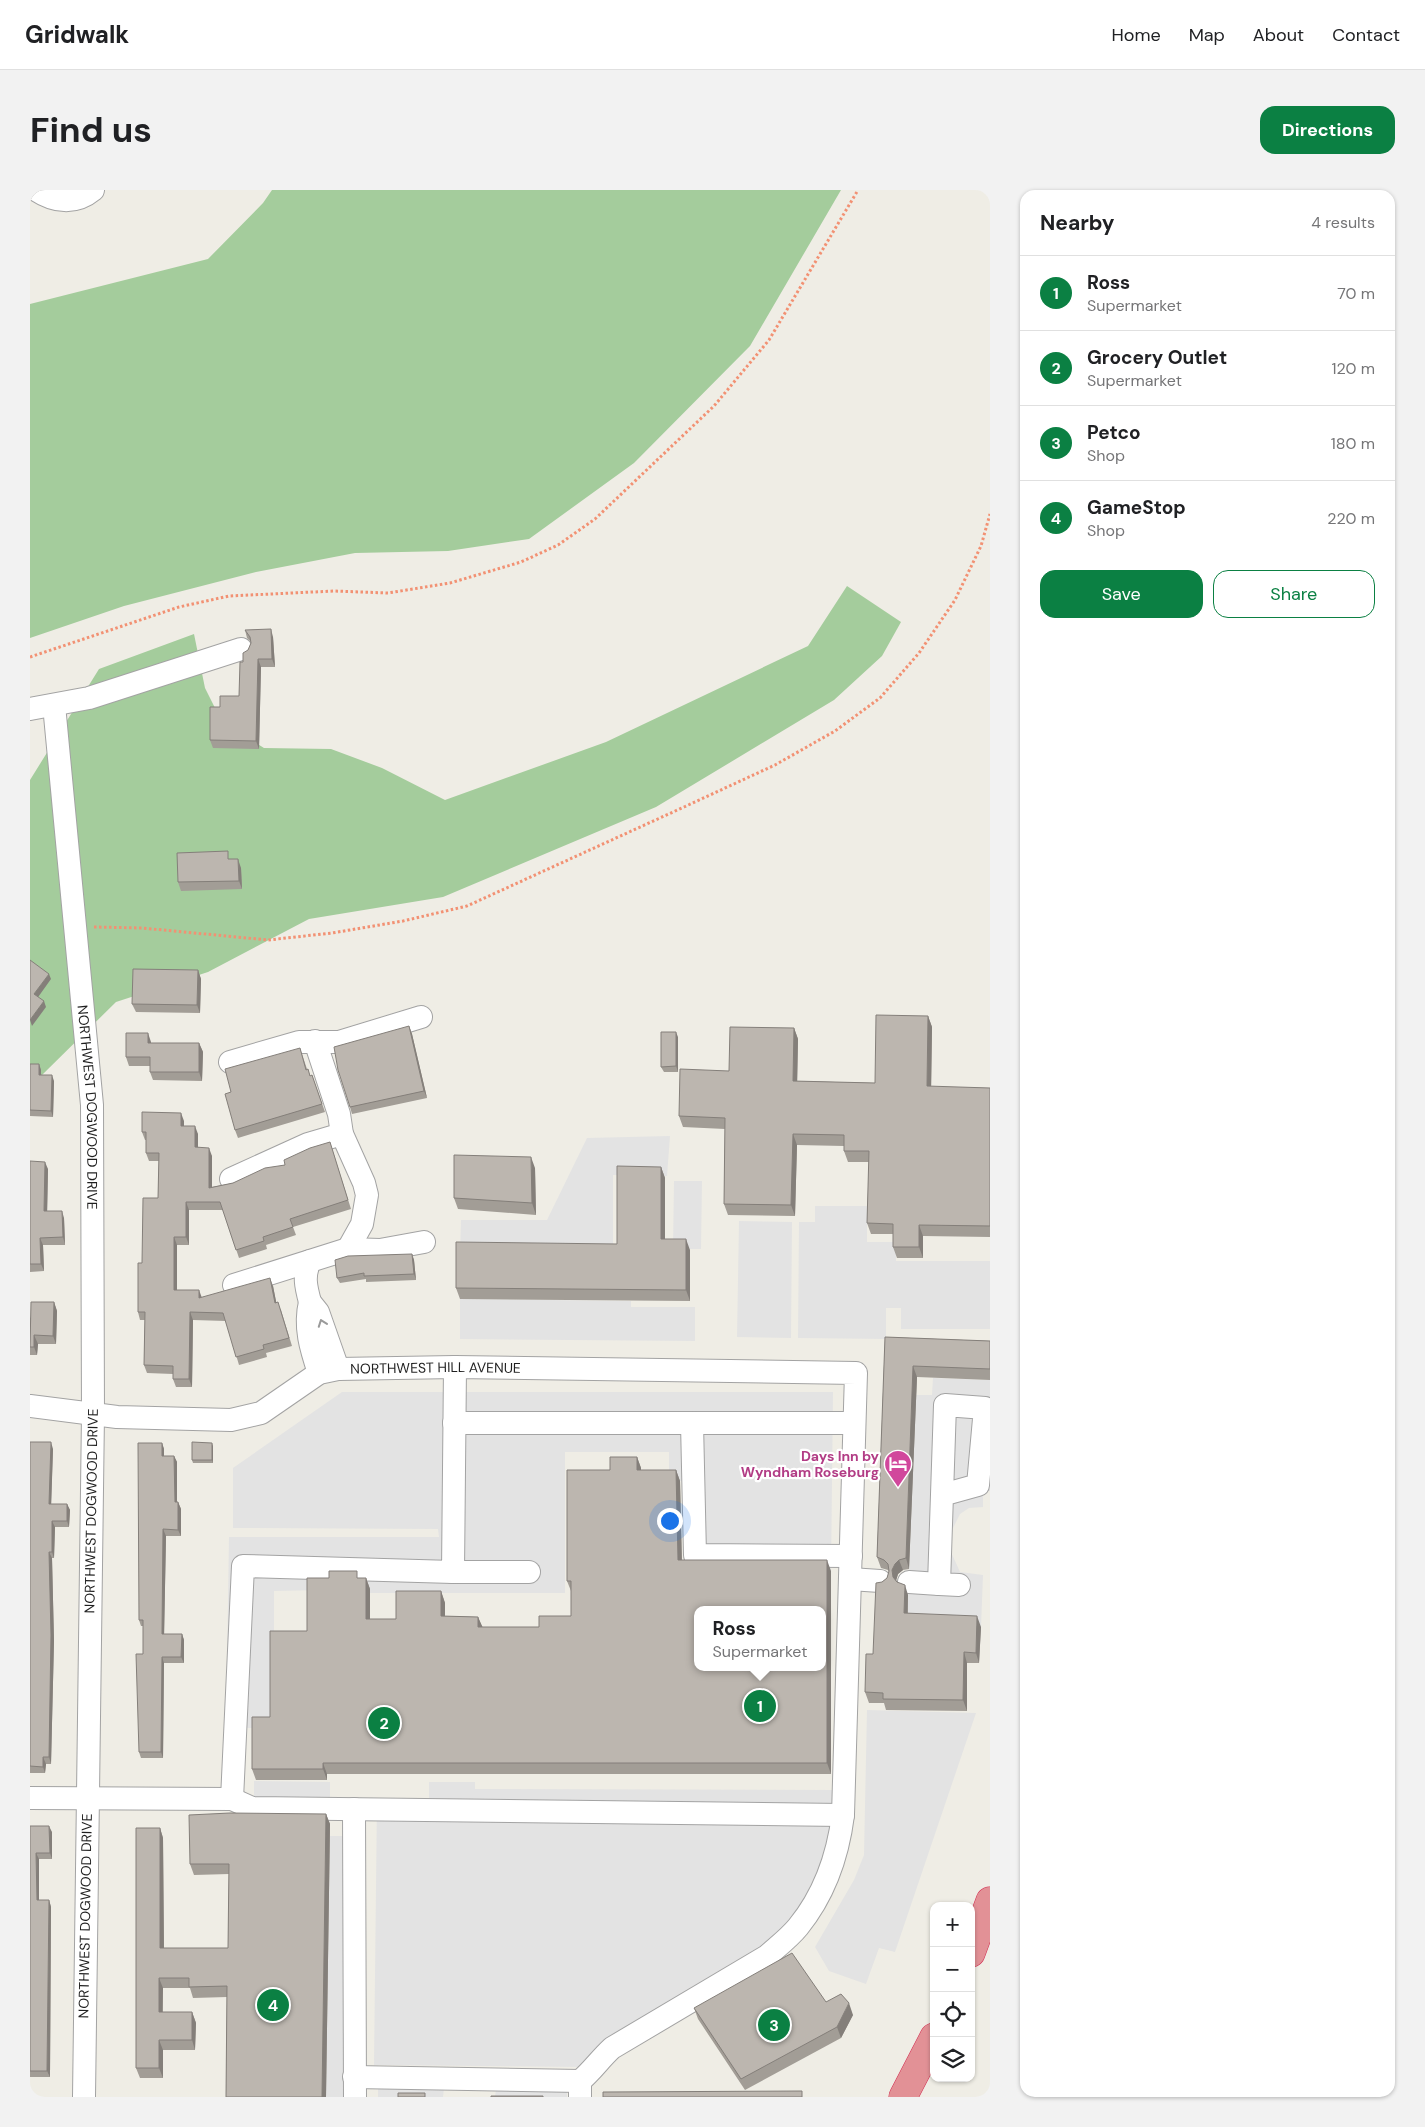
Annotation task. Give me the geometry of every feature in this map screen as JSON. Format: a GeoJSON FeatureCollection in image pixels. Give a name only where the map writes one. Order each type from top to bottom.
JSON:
{"type":"FeatureCollection","features":[{"type":"Feature","properties":{"kind":"highway"},"geometry":{"type":"LineString","coordinates":[[973,1947],[990,1901]]}},
{"type":"Feature","properties":{"kind":"highway"},"geometry":{"type":"LineString","coordinates":[[903,2097],[930,2045]]}},
{"type":"Feature","properties":{"kind":"street"},"geometry":{"type":"LineString","coordinates":[[36,190],[53,199],[62,201],[76,198],[93,190]]}},
{"type":"Feature","properties":{"kind":"street"},"geometry":{"type":"LineString","coordinates":[[30,709],[89,698],[241,650]]}},
{"type":"Feature","properties":{"kind":"street","name":"NORTHWEST DOGWOOD DRIVE"},"geometry":{"type":"LineString","coordinates":[[54,705],[92,1105],[93,1414],[84,2097]]}},
{"type":"Feature","properties":{"kind":"street"},"geometry":{"type":"LineString","coordinates":[[230,1062],[299,1042],[339,1042],[421,1017]]}},
{"type":"Feature","properties":{"kind":"street"},"geometry":{"type":"LineString","coordinates":[[315,1041],[339,1114],[342,1134],[364,1183],[367,1195],[362,1224],[348,1249]]}},
{"type":"Feature","properties":{"kind":"street"},"geometry":{"type":"LineString","coordinates":[[231,1179],[308,1144],[342,1134]]}},
{"type":"Feature","properties":{"kind":"street"},"geometry":{"type":"LineString","coordinates":[[234,1285],[348,1249],[380,1250],[424,1242]]}},
{"type":"Feature","properties":{"kind":"street"},"geometry":{"type":"LineString","coordinates":[[30,1406],[117,1418],[231,1420],[260,1413],[329,1371],[318,1312],[310,1302],[305,1282],[306,1270],[310,1261]]}},
{"type":"Feature","properties":{"kind":"street"},"geometry":{"type":"LineString","coordinates":[[453,1572],[455,1367]]}},
{"type":"Feature","properties":{"kind":"street","name":"NORTHWEST HILL AVENUE"},"geometry":{"type":"LineString","coordinates":[[329,1371],[455,1367],[856,1373],[854,1423]]}},
{"type":"Feature","properties":{"kind":"street"},"geometry":{"type":"LineString","coordinates":[[354,1809],[355,2087],[580,2089],[597,2062],[612,2048],[767,1956],[798,1928],[820,1893],[832,1866],[841,1834],[854,1423],[454,1423]]}},
{"type":"Feature","properties":{"kind":"street"},"geometry":{"type":"LineString","coordinates":[[692,1423],[695,1555],[851,1556]]}},
{"type":"Feature","properties":{"kind":"street"},"geometry":{"type":"LineString","coordinates":[[909,1582],[949,1584],[942,1495]]}},
{"type":"Feature","properties":{"kind":"street"},"geometry":{"type":"LineString","coordinates":[[232,1799],[243,1566],[453,1572],[529,1572]]}},
{"type":"Feature","properties":{"kind":"street"},"geometry":{"type":"LineString","coordinates":[[850,1579],[880,1581]]}},
{"type":"Feature","properties":{"kind":"street"},"geometry":{"type":"LineString","coordinates":[[30,1798],[232,1799],[252,1808],[843,1815]]}},
{"type":"Feature","properties":{"kind":"path"},"geometry":{"type":"LineString","coordinates":[[30,657],[179,607],[228,596],[334,591],[388,593],[459,580],[521,562],[558,545],[595,519],[629,488],[720,399],[770,340],[858,190]]}},
{"type":"Feature","properties":{"kind":"path"},"geometry":{"type":"LineString","coordinates":[[75,926],[142,928],[268,940],[332,933],[394,922],[467,906],[476,902],[775,765],[835,731],[880,698],[919,653],[955,600],[981,546],[990,514]]}},
{"type":"Feature","properties":{"kind":"green space"},"geometry":{"type":"Polygon","coordinates":[[[272,190],[841,190],[750,346],[634,463],[529,539],[448,551],[355,553],[256,572],[124,606],[30,638],[30,304],[208,259],[263,203],[272,190]]]}},
{"type":"Feature","properties":{"kind":"green space"},"geometry":{"type":"Polygon","coordinates":[[[847,586],[901,622],[882,656],[834,700],[656,807],[443,897],[309,919],[208,972],[116,1002],[42,1075],[30,1084],[30,780],[99,669],[194,634],[205,688],[222,722],[264,748],[331,749],[382,768],[445,800],[606,742],[808,646],[847,586]]]}},
{"type":"Feature","properties":{"kind":"shaded area"},"geometry":{"type":"Polygon","coordinates":[[[670,1136],[667,1176],[613,1175],[613,1255],[460,1254],[461,1220],[547,1220],[587,1138],[670,1136]]]}},
{"type":"Feature","properties":{"kind":"shaded area"},"geometry":{"type":"Polygon","coordinates":[[[674,1181],[702,1181],[701,1249],[673,1249],[674,1181]]]}},
{"type":"Feature","properties":{"kind":"shaded area"},"geometry":{"type":"Polygon","coordinates":[[[815,1206],[867,1206],[867,1242],[896,1242],[896,1261],[990,1261],[990,1329],[901,1329],[901,1308],[886,1308],[886,1339],[798,1338],[799,1222],[815,1222],[815,1206]]]}},
{"type":"Feature","properties":{"kind":"shaded area"},"geometry":{"type":"Polygon","coordinates":[[[739,1221],[792,1222],[791,1338],[737,1337],[739,1221]]]}},
{"type":"Feature","properties":{"kind":"shaded area"},"geometry":{"type":"Polygon","coordinates":[[[460,1299],[631,1301],[631,1307],[695,1307],[695,1341],[460,1339],[460,1299]]]}},
{"type":"Feature","properties":{"kind":"shaded area"},"geometry":{"type":"Polygon","coordinates":[[[933,1378],[990,1380],[990,1491],[983,1491],[983,1507],[969,1508],[960,1514],[949,1536],[951,1552],[960,1572],[983,1575],[981,1627],[907,1624],[916,1395],[932,1395],[933,1378]]]}},
{"type":"Feature","properties":{"kind":"shaded area"},"geometry":{"type":"Polygon","coordinates":[[[342,1392],[833,1392],[831,1571],[756,1571],[702,1560],[701,1528],[682,1528],[682,1481],[669,1481],[669,1452],[565,1452],[565,1593],[370,1593],[370,1589],[274,1591],[274,1728],[226,1728],[229,1537],[439,1537],[438,1529],[233,1528],[233,1468],[342,1392]]]}},
{"type":"Feature","properties":{"kind":"shaded area"},"geometry":{"type":"Polygon","coordinates":[[[867,1710],[976,1713],[895,1952],[879,1948],[866,1984],[829,1971],[815,1947],[854,1880],[864,1855],[867,1710]]]}},
{"type":"Feature","properties":{"kind":"shaded area"},"geometry":{"type":"Polygon","coordinates":[[[254,1781],[330,1782],[330,1799],[254,1798],[254,1781]]]}},
{"type":"Feature","properties":{"kind":"shaded area"},"geometry":{"type":"Polygon","coordinates":[[[429,1782],[475,1782],[475,1789],[833,1790],[832,1836],[822,1874],[788,1927],[745,1963],[585,2067],[374,2065],[377,1799],[429,1799],[429,1782]]]}},
{"type":"Feature","properties":{"kind":"shaded area"},"geometry":{"type":"Polygon","coordinates":[[[330,1836],[349,1836],[345,2097],[326,2097],[330,1836]]]}},
{"type":"Feature","properties":{"kind":"shaded area"},"geometry":{"type":"Polygon","coordinates":[[[378,2087],[444,2088],[443,2097],[378,2097],[378,2087]]]}},
{"type":"Feature","properties":{"kind":"shaded area"},"geometry":{"type":"Polygon","coordinates":[[[496,2089],[567,2089],[567,2097],[495,2097],[496,2089]]]}},
{"type":"Feature","properties":{"kind":"building"},"geometry":{"type":"Polygon","coordinates":[[[271,629],[272,659],[258,659],[256,741],[210,740],[210,707],[220,707],[220,696],[239,696],[240,662],[243,662],[243,653],[248,650],[251,643],[250,637],[245,630],[271,629]]]}},
{"type":"Feature","properties":{"kind":"building"},"geometry":{"type":"Polygon","coordinates":[[[228,851],[228,859],[238,859],[239,881],[178,882],[177,853],[228,851]]]}},
{"type":"Feature","properties":{"kind":"building"},"geometry":{"type":"Polygon","coordinates":[[[30,960],[49,974],[34,994],[44,1001],[30,1020],[30,960]]]}},
{"type":"Feature","properties":{"kind":"building"},"geometry":{"type":"Polygon","coordinates":[[[133,969],[198,970],[197,1005],[132,1004],[133,969]]]}},
{"type":"Feature","properties":{"kind":"building"},"geometry":{"type":"Polygon","coordinates":[[[876,1015],[928,1016],[927,1086],[990,1088],[990,1226],[919,1225],[919,1247],[893,1247],[893,1224],[867,1223],[869,1151],[844,1151],[844,1135],[793,1134],[791,1205],[724,1204],[725,1118],[679,1116],[680,1069],[729,1071],[730,1027],[794,1028],[793,1081],[875,1083],[876,1015]]]}},
{"type":"Feature","properties":{"kind":"building"},"geometry":{"type":"Polygon","coordinates":[[[409,1026],[424,1091],[350,1107],[338,1070],[334,1047],[409,1026]]]}},
{"type":"Feature","properties":{"kind":"building"},"geometry":{"type":"Polygon","coordinates":[[[661,1032],[676,1032],[676,1066],[661,1067],[661,1032]]]}},
{"type":"Feature","properties":{"kind":"building"},"geometry":{"type":"Polygon","coordinates":[[[126,1033],[148,1033],[148,1043],[199,1043],[199,1072],[150,1072],[150,1057],[126,1057],[126,1033]]]}},
{"type":"Feature","properties":{"kind":"building"},"geometry":{"type":"Polygon","coordinates":[[[300,1048],[306,1070],[308,1069],[310,1076],[312,1075],[322,1104],[235,1130],[225,1094],[231,1092],[225,1069],[300,1048]]]}},
{"type":"Feature","properties":{"kind":"building"},"geometry":{"type":"Polygon","coordinates":[[[30,1064],[39,1064],[39,1075],[52,1075],[51,1111],[30,1110],[30,1064]]]}},
{"type":"Feature","properties":{"kind":"building"},"geometry":{"type":"Polygon","coordinates":[[[142,1112],[181,1113],[181,1126],[195,1126],[195,1147],[209,1148],[209,1188],[233,1183],[265,1168],[285,1165],[284,1160],[310,1148],[330,1142],[348,1200],[290,1219],[293,1227],[263,1237],[264,1241],[236,1250],[220,1202],[186,1202],[186,1237],[174,1237],[174,1290],[199,1290],[199,1298],[270,1278],[275,1303],[278,1302],[289,1338],[263,1345],[264,1349],[236,1357],[223,1313],[190,1312],[189,1379],[173,1379],[173,1366],[144,1365],[145,1312],[138,1312],[138,1263],[142,1263],[143,1198],[158,1198],[159,1153],[146,1153],[146,1132],[142,1132],[142,1112]]]}},
{"type":"Feature","properties":{"kind":"building"},"geometry":{"type":"Polygon","coordinates":[[[454,1155],[531,1157],[532,1203],[454,1198],[454,1155]]]}},
{"type":"Feature","properties":{"kind":"building"},"geometry":{"type":"Polygon","coordinates":[[[30,1161],[45,1162],[44,1211],[62,1211],[63,1237],[40,1238],[41,1264],[30,1264],[30,1161]]]}},
{"type":"Feature","properties":{"kind":"building"},"geometry":{"type":"Polygon","coordinates":[[[617,1166],[661,1167],[661,1239],[686,1239],[686,1290],[456,1288],[456,1242],[617,1244],[617,1166]]]}},
{"type":"Feature","properties":{"kind":"building"},"geometry":{"type":"Polygon","coordinates":[[[412,1254],[414,1274],[364,1276],[364,1273],[337,1278],[335,1260],[348,1256],[412,1254]]]}},
{"type":"Feature","properties":{"kind":"building"},"geometry":{"type":"Polygon","coordinates":[[[31,1302],[54,1302],[53,1336],[34,1335],[34,1347],[30,1347],[31,1302]]]}},
{"type":"Feature","properties":{"kind":"building","name":"Days Inn by Wyndham Roseburg"},"geometry":{"type":"Polygon","coordinates":[[[885,1337],[990,1341],[990,1369],[913,1366],[906,1558],[899,1560],[892,1570],[893,1577],[897,1582],[905,1585],[904,1613],[977,1616],[976,1653],[964,1652],[963,1700],[883,1699],[883,1693],[865,1692],[866,1654],[873,1654],[876,1583],[882,1582],[887,1578],[889,1571],[888,1564],[877,1557],[885,1337]]]}},
{"type":"Feature","properties":{"kind":"building"},"geometry":{"type":"Polygon","coordinates":[[[30,1442],[51,1442],[49,1504],[67,1504],[67,1521],[52,1521],[52,1552],[49,1552],[51,1635],[49,1757],[43,1757],[43,1767],[30,1766],[30,1442]]]}},
{"type":"Feature","properties":{"kind":"building"},"geometry":{"type":"Polygon","coordinates":[[[192,1442],[212,1443],[212,1460],[192,1460],[192,1442]]]}},
{"type":"Feature","properties":{"kind":"building"},"geometry":{"type":"Polygon","coordinates":[[[138,1443],[162,1443],[162,1456],[174,1456],[175,1502],[178,1502],[178,1530],[163,1529],[162,1634],[182,1634],[181,1657],[162,1657],[161,1752],[139,1752],[136,1654],[143,1654],[143,1620],[139,1620],[138,1443]]]}},
{"type":"Feature","properties":{"kind":"building"},"geometry":{"type":"Polygon","coordinates":[[[610,1457],[637,1457],[637,1470],[676,1470],[678,1560],[827,1560],[827,1763],[323,1763],[323,1769],[252,1769],[252,1717],[270,1717],[270,1631],[307,1631],[307,1578],[329,1578],[329,1571],[357,1571],[357,1578],[366,1578],[366,1619],[396,1619],[396,1591],[441,1591],[441,1616],[478,1617],[478,1627],[539,1627],[539,1616],[571,1616],[571,1581],[567,1581],[567,1470],[610,1470],[610,1457]]]}},
{"type":"Feature","properties":{"kind":"building"},"geometry":{"type":"Polygon","coordinates":[[[230,1813],[326,1814],[322,2097],[226,2097],[227,1986],[189,1987],[189,1978],[159,1978],[159,2012],[192,2012],[192,2040],[159,2040],[159,2068],[136,2068],[136,1828],[160,1828],[160,1948],[228,1948],[229,1864],[190,1864],[189,1815],[230,1813]]]}},
{"type":"Feature","properties":{"kind":"building"},"geometry":{"type":"Polygon","coordinates":[[[30,1826],[49,1826],[50,1853],[36,1853],[37,1900],[49,1900],[47,2071],[30,2071],[30,1826]]]}},
{"type":"Feature","properties":{"kind":"building"},"geometry":{"type":"Polygon","coordinates":[[[792,1953],[826,2002],[841,1994],[849,2003],[837,2027],[741,2079],[694,2008],[792,1953]]]}},
{"type":"Feature","properties":{"kind":"building"},"geometry":{"type":"Polygon","coordinates":[[[802,2091],[802,2097],[603,2097],[603,2092],[802,2091]]]}},
{"type":"Feature","properties":{"kind":"building"},"geometry":{"type":"Polygon","coordinates":[[[398,2093],[425,2093],[425,2097],[398,2097],[398,2093]]]}},
{"type":"Feature","properties":{"kind":"building"},"geometry":{"type":"Polygon","coordinates":[[[543,2096],[543,2097],[491,2097],[543,2096]]]}},
{"type":"Feature","properties":{"kind":"place","name":"Days Inn by Wyndham Roseburg"},"geometry":{"type":"Point","coordinates":[898,1488]}},
{"type":"Feature","properties":{"kind":"place","name":"Ross"},"geometry":{"type":"Point","coordinates":[760,1706]}},
{"type":"Feature","properties":{"kind":"place","name":"Grocery Outlet"},"geometry":{"type":"Point","coordinates":[384,1723]}},
{"type":"Feature","properties":{"kind":"place","name":"GameStop"},"geometry":{"type":"Point","coordinates":[273,2005]}},
{"type":"Feature","properties":{"kind":"place","name":"Petco"},"geometry":{"type":"Point","coordinates":[774,2025]}}]}
